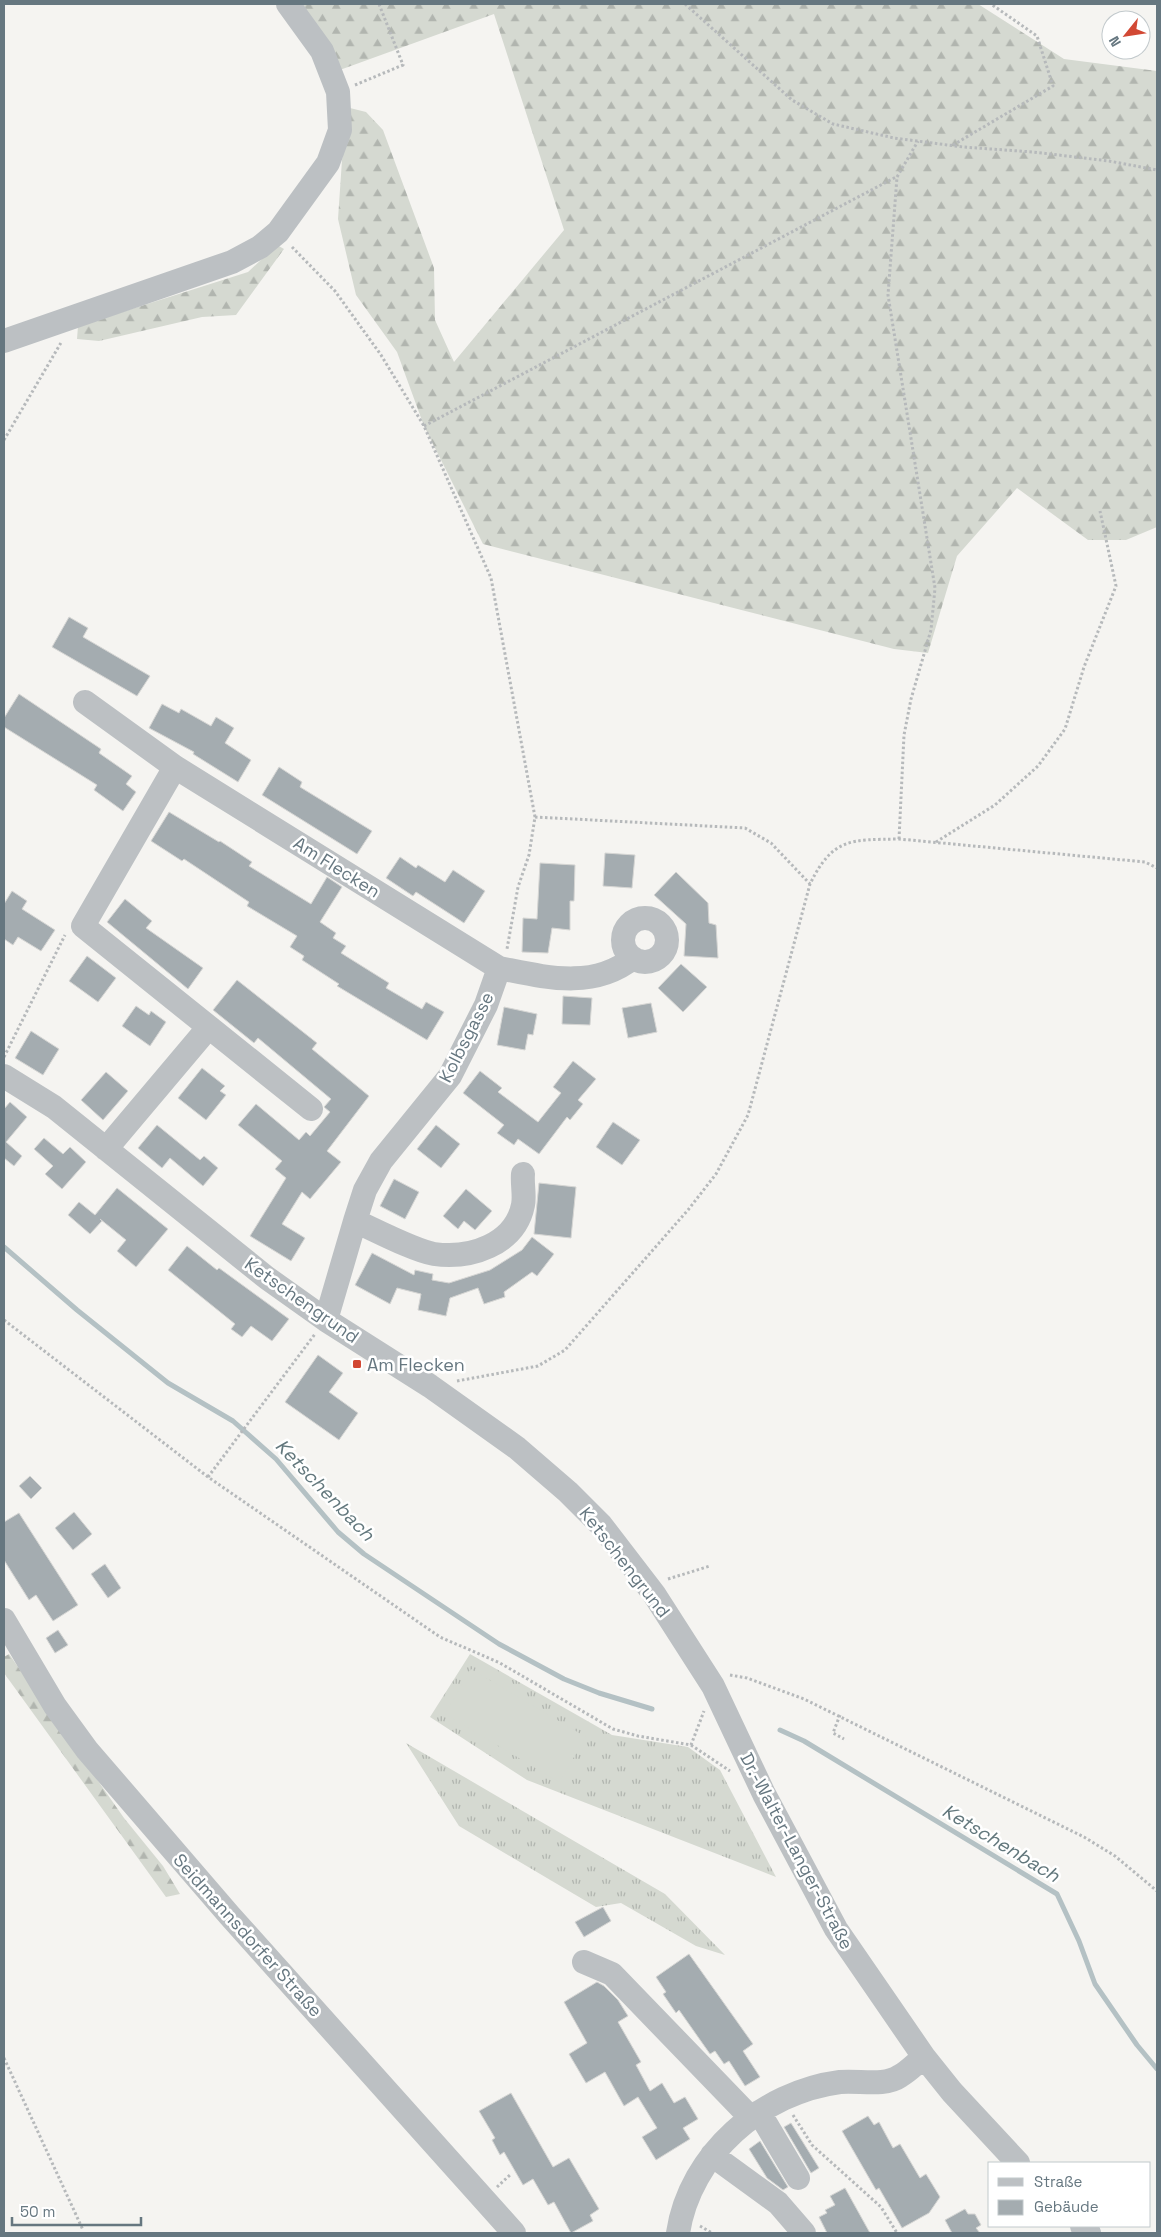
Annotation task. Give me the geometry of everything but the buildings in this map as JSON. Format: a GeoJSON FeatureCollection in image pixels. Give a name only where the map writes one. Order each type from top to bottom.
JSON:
{"type":"FeatureCollection","features":[{"type":"Feature","properties":{"kind":"street"},"geometry":{"type":"LineString","coordinates":[[4,341],[232,262],[260,247],[278,232],[328,163],[340,130],[338,92],[322,51],[288,4]]}},
{"type":"Feature","properties":{"kind":"street","name":"Am Flecken"},"geometry":{"type":"LineString","coordinates":[[85,702],[176,767],[498,968]]}},
{"type":"Feature","properties":{"kind":"street"},"geometry":{"type":"LineString","coordinates":[[176,767],[82,926],[311,1109]]}},
{"type":"Feature","properties":{"kind":"street"},"geometry":{"type":"LineString","coordinates":[[498,968],[545,977],[578,980],[601,976],[621,968],[633,958]]}},
{"type":"Feature","properties":{"kind":"street","name":"Kolbsgasse"},"geometry":{"type":"LineString","coordinates":[[326,1320],[365,1190],[381,1161],[450,1076],[486,1005],[498,968]]}},
{"type":"Feature","properties":{"kind":"street"},"geometry":{"type":"LineString","coordinates":[[106,1149],[208,1028]]}},
{"type":"Feature","properties":{"kind":"street","name":"Ketschengrund"},"geometry":{"type":"LineString","coordinates":[[4,1076],[54,1107],[266,1278],[326,1320],[430,1386],[517,1448],[568,1492],[601,1525],[650,1588],[687,1644]]}},
{"type":"Feature","properties":{"kind":"street"},"geometry":{"type":"LineString","coordinates":[[355,1221],[432,1254],[462,1256],[492,1246],[512,1230],[523,1205],[522,1174]]}},
{"type":"Feature","properties":{"kind":"street","name":"Seidmannsdorfer Straße"},"geometry":{"type":"LineString","coordinates":[[4,1620],[56,1706],[87,1750],[230,1916],[514,2233]]}},
{"type":"Feature","properties":{"kind":"street","name":"Dr.-Walter-Langer-Straße"},"geometry":{"type":"LineString","coordinates":[[687,1644],[713,1686],[764,1794],[836,1929],[924,2057],[952,2092],[1017,2162]]}},
{"type":"Feature","properties":{"kind":"street"},"geometry":{"type":"LineString","coordinates":[[584,1962],[612,1974],[755,2115],[798,2178]]}},
{"type":"Feature","properties":{"kind":"street"},"geometry":{"type":"LineString","coordinates":[[678,2233],[688,2196],[712,2154],[730,2135],[755,2115],[784,2098],[800,2092],[840,2082],[885,2082],[899,2077],[924,2057]]}},
{"type":"Feature","properties":{"kind":"street"},"geometry":{"type":"LineString","coordinates":[[712,2154],[778,2203],[804,2233]]}},
{"type":"Feature","properties":{"kind":"path"},"geometry":{"type":"LineString","coordinates":[[338,92],[403,66],[379,4]]}},
{"type":"Feature","properties":{"kind":"path"},"geometry":{"type":"LineString","coordinates":[[685,4],[792,100],[833,124],[952,146],[1109,161],[1157,170]]}},
{"type":"Feature","properties":{"kind":"path"},"geometry":{"type":"LineString","coordinates":[[952,146],[1053,86],[1037,36],[991,4]]}},
{"type":"Feature","properties":{"kind":"path"},"geometry":{"type":"LineString","coordinates":[[899,839],[904,734],[911,699],[931,630],[935,588],[888,295],[897,177],[918,141]]}},
{"type":"Feature","properties":{"kind":"path"},"geometry":{"type":"LineString","coordinates":[[424,426],[897,177]]}},
{"type":"Feature","properties":{"kind":"path"},"geometry":{"type":"LineString","coordinates":[[278,232],[335,291],[381,355],[424,426],[492,578],[535,817],[529,855],[518,887],[506,958],[498,968]]}},
{"type":"Feature","properties":{"kind":"path"},"geometry":{"type":"LineString","coordinates":[[4,440],[61,344],[64,320]]}},
{"type":"Feature","properties":{"kind":"path"},"geometry":{"type":"LineString","coordinates":[[936,842],[995,805],[1038,766],[1065,729],[1084,667],[1116,586],[1100,511]]}},
{"type":"Feature","properties":{"kind":"path"},"geometry":{"type":"LineString","coordinates":[[535,817],[745,828],[771,843],[810,884]]}},
{"type":"Feature","properties":{"kind":"path"},"geometry":{"type":"LineString","coordinates":[[430,1386],[538,1366],[565,1350],[688,1210],[716,1174],[748,1114],[810,884],[821,861],[837,848],[857,840],[899,839],[1145,862],[1157,868]]}},
{"type":"Feature","properties":{"kind":"path"},"geometry":{"type":"LineString","coordinates":[[4,1058],[67,931],[82,926]]}},
{"type":"Feature","properties":{"kind":"path"},"geometry":{"type":"LineString","coordinates":[[4,1320],[208,1477],[440,1637],[500,1663],[613,1729],[638,1736],[691,1744],[732,1772]]}},
{"type":"Feature","properties":{"kind":"path"},"geometry":{"type":"LineString","coordinates":[[208,1477],[326,1320]]}},
{"type":"Feature","properties":{"kind":"path"},"geometry":{"type":"LineString","coordinates":[[650,1588],[664,1580],[710,1566]]}},
{"type":"Feature","properties":{"kind":"path"},"geometry":{"type":"LineString","coordinates":[[691,1744],[713,1686],[730,1675],[747,1678],[804,1699],[1084,1837],[1115,1856],[1157,1891]]}},
{"type":"Feature","properties":{"kind":"path"},"geometry":{"type":"LineString","coordinates":[[840,1716],[833,1733],[844,1739]]}},
{"type":"Feature","properties":{"kind":"path"},"geometry":{"type":"LineString","coordinates":[[4,2058],[83,2230]]}},
{"type":"Feature","properties":{"kind":"path"},"geometry":{"type":"LineString","coordinates":[[784,2098],[812,2145],[881,2207],[897,2233]]}},
{"type":"Feature","properties":{"kind":"green space"},"geometry":{"type":"Polygon","coordinates":[[[285,4],[978,4],[1064,59],[1157,71],[1157,527],[1126,540],[1088,540],[1017,488],[957,556],[928,653],[894,649],[483,544],[424,426],[397,352],[356,295],[338,219],[342,160],[350,108],[366,112],[383,130],[434,268],[435,320],[454,362],[564,230],[494,14],[337,71],[285,4]]]}},
{"type":"Feature","properties":{"kind":"green space"},"geometry":{"type":"Polygon","coordinates":[[[277,245],[284,249],[236,315],[202,317],[99,341],[77,339],[78,326],[248,272],[277,245]]]}},
{"type":"Feature","properties":{"kind":"green space"},"geometry":{"type":"Polygon","coordinates":[[[9,1654],[124,1818],[163,1866],[180,1894],[166,1897],[4,1673],[4,1657],[9,1654]]]}},
{"type":"Feature","properties":{"kind":"green space"},"geometry":{"type":"Polygon","coordinates":[[[470,1654],[612,1735],[688,1747],[720,1770],[776,1877],[527,1780],[430,1717],[470,1654]]]}},
{"type":"Feature","properties":{"kind":"green space"},"geometry":{"type":"Polygon","coordinates":[[[471,1669],[586,1737],[559,1782],[445,1714],[471,1669]]]}},
{"type":"Feature","properties":{"kind":"green space"},"geometry":{"type":"Polygon","coordinates":[[[406,1743],[665,1894],[725,1955],[696,1946],[621,1903],[596,1907],[459,1826],[406,1743]]]}},
{"type":"Feature","properties":{"kind":"waterway","name":"Ketschenbach"},"geometry":{"type":"LineString","coordinates":[[4,1247],[77,1310],[168,1383],[233,1421],[276,1459],[338,1532],[364,1554],[499,1644],[564,1679],[599,1693],[652,1709]]}},
{"type":"Feature","properties":{"kind":"waterway","name":"Ketschenbach"},"geometry":{"type":"LineString","coordinates":[[780,1730],[804,1741],[1057,1894],[1079,1941],[1095,1984],[1137,2045],[1157,2069]]}},
{"type":"Feature","properties":{"kind":"place","name":"Am Flecken"},"geometry":{"type":"Point","coordinates":[357,1364]}}]}
